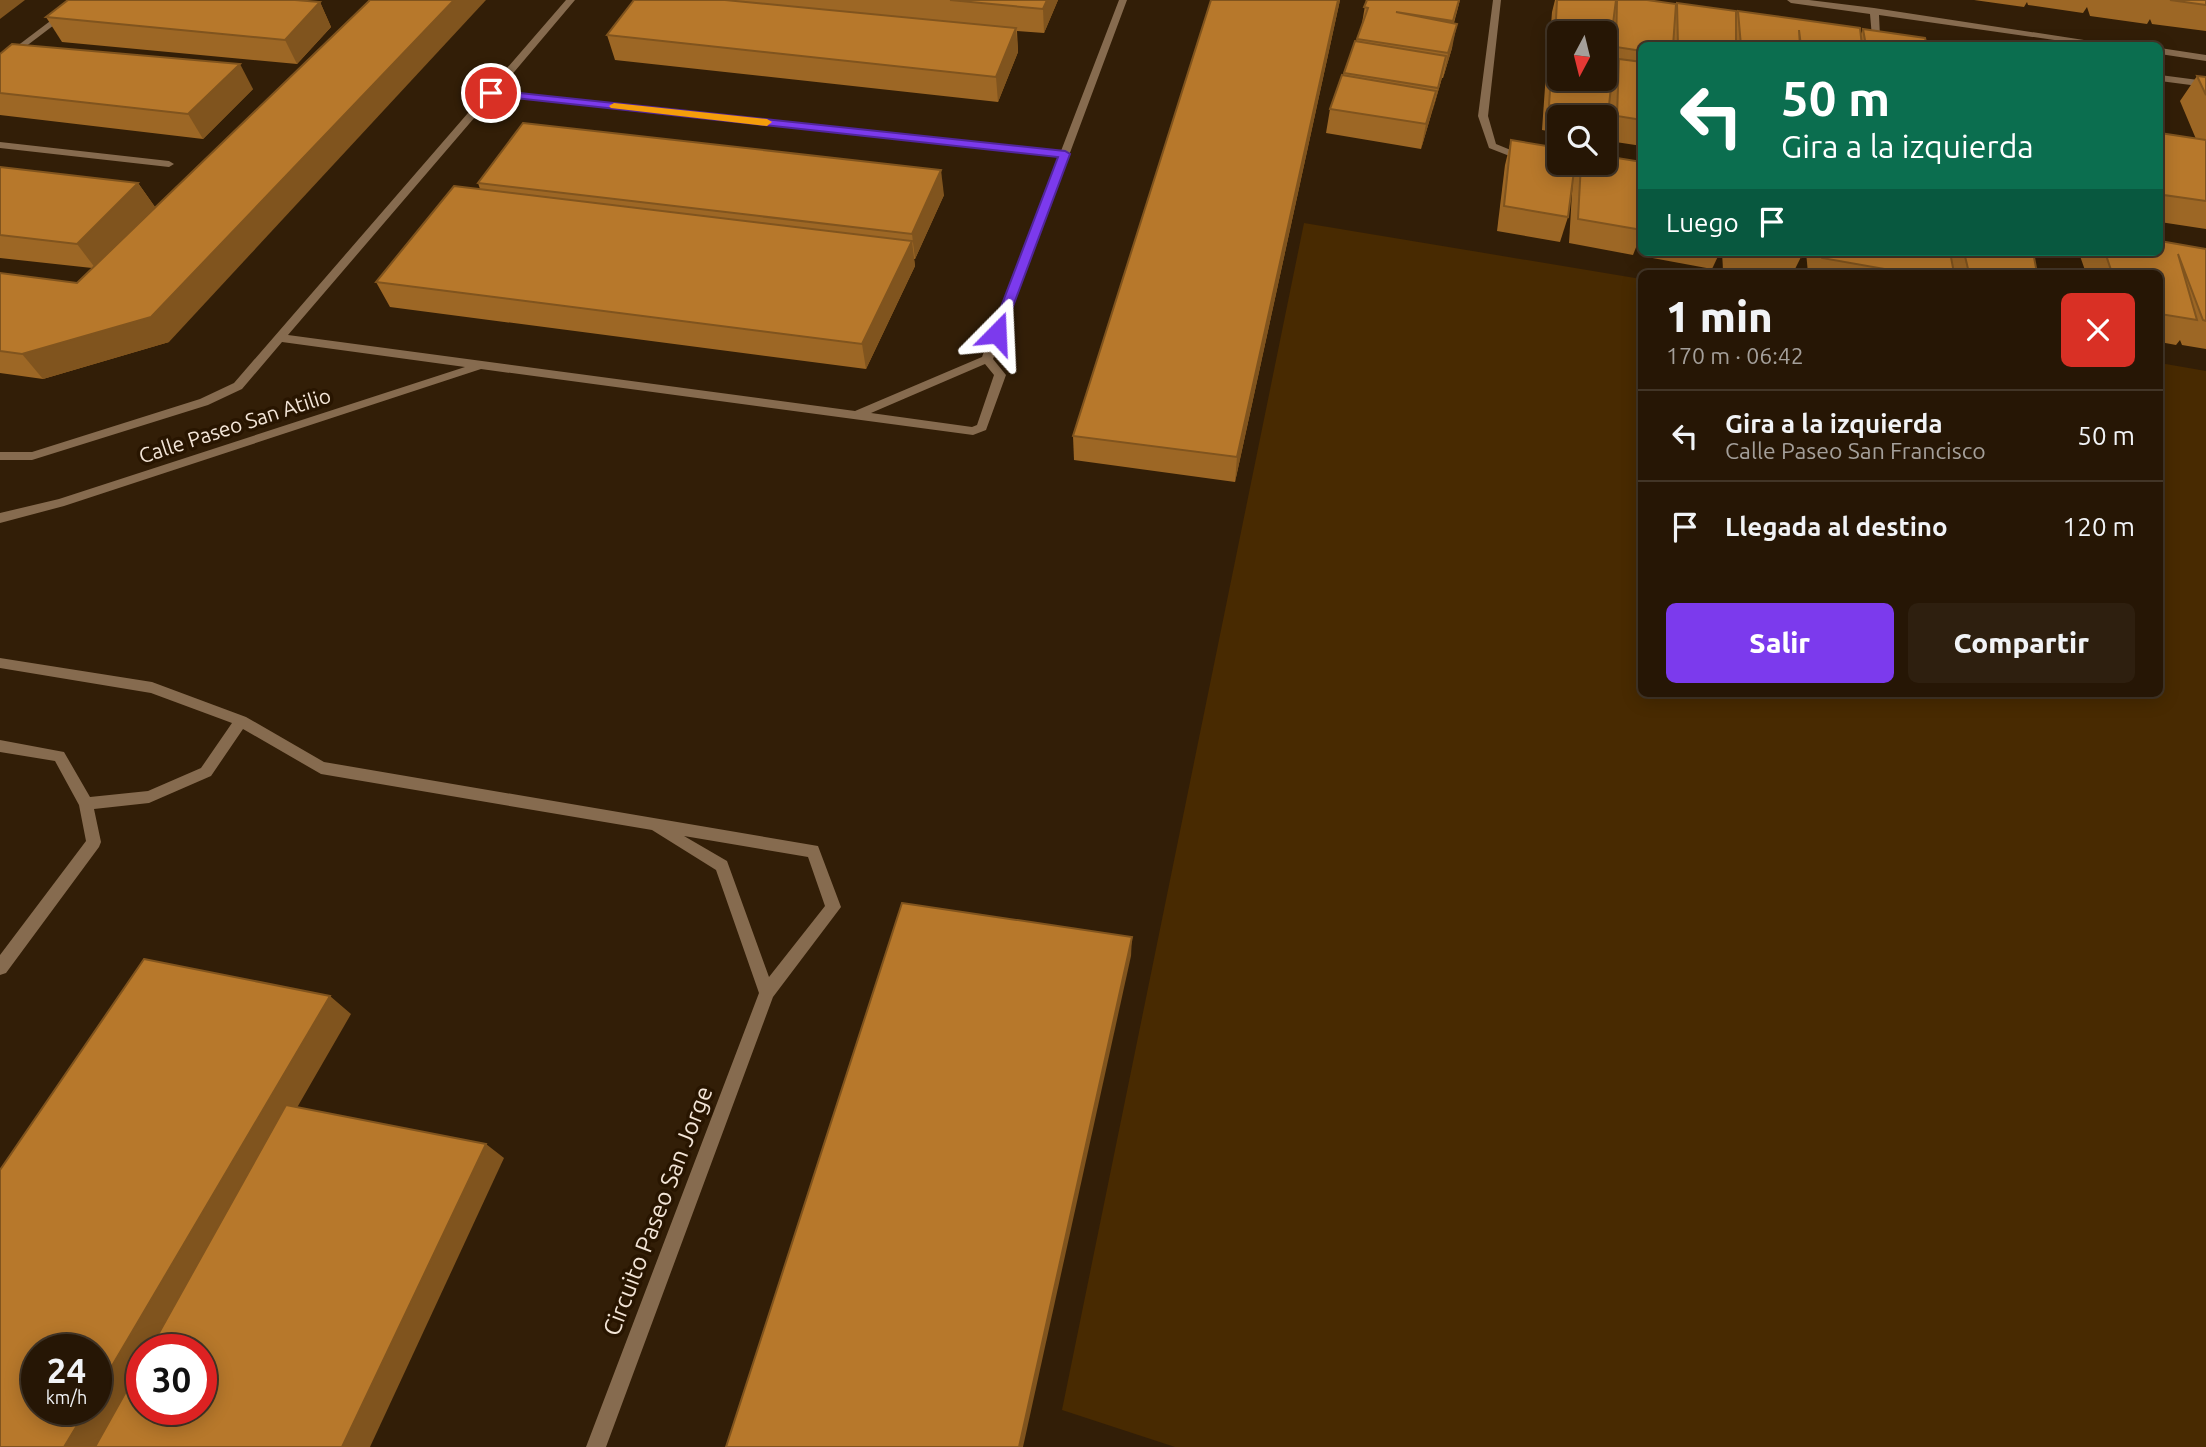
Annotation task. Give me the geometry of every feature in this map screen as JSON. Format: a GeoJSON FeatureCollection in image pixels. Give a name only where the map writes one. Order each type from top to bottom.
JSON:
{"type":"FeatureCollection","features":[{"type":"Feature","properties":{"kind":"street"},"geometry":{"type":"LineString","coordinates":[[0,63],[83,0]]}},
{"type":"Feature","properties":{"kind":"street","name":"Calle Paseo San Atilio"},"geometry":{"type":"LineString","coordinates":[[0,456],[33,456],[226,394],[238,386],[571,0]]}},
{"type":"Feature","properties":{"kind":"street"},"geometry":{"type":"LineString","coordinates":[[853,416],[987,359],[1123,0]]}},
{"type":"Feature","properties":{"kind":"street"},"geometry":{"type":"LineString","coordinates":[[1497,0],[1483,116],[1492,146],[1536,164]]}},
{"type":"Feature","properties":{"kind":"street"},"geometry":{"type":"LineString","coordinates":[[1791,0],[2092,42]]}},
{"type":"Feature","properties":{"kind":"street"},"geometry":{"type":"LineString","coordinates":[[1874,10],[1876,37]]}},
{"type":"Feature","properties":{"kind":"street"},"geometry":{"type":"LineString","coordinates":[[1863,36],[1888,39]]}},
{"type":"Feature","properties":{"kind":"street"},"geometry":{"type":"LineString","coordinates":[[1899,41],[1906,42]]}},
{"type":"Feature","properties":{"kind":"street"},"geometry":{"type":"LineString","coordinates":[[2163,51],[2206,58]]}},
{"type":"Feature","properties":{"kind":"street"},"geometry":{"type":"LineString","coordinates":[[2163,78],[2206,84]]}},
{"type":"Feature","properties":{"kind":"street"},"geometry":{"type":"LineString","coordinates":[[491,93],[1065,154]]}},
{"type":"Feature","properties":{"kind":"street"},"geometry":{"type":"LineString","coordinates":[[0,145],[169,164]]}},
{"type":"Feature","properties":{"kind":"street","name":"Calle Paseo San Atilio"},"geometry":{"type":"LineString","coordinates":[[280,338],[973,432],[982,427],[1000,375],[987,359]]}},
{"type":"Feature","properties":{"kind":"street","name":"Calle Paseo San Atilio"},"geometry":{"type":"LineString","coordinates":[[0,518],[60,503],[481,365]]}},
{"type":"Feature","properties":{"kind":"street","name":"Circuito Paseo San Jorge"},"geometry":{"type":"LineString","coordinates":[[0,663],[152,688],[241,721],[321,768],[813,851],[833,908],[766,993],[596,1447]]}},
{"type":"Feature","properties":{"kind":"street"},"geometry":{"type":"LineString","coordinates":[[86,804],[149,797],[206,772],[241,721]]}},
{"type":"Feature","properties":{"kind":"street"},"geometry":{"type":"LineString","coordinates":[[0,746],[58,757],[86,804],[94,842],[0,968]]}},
{"type":"Feature","properties":{"kind":"street","name":"Circuito Paseo San Jorge"},"geometry":{"type":"LineString","coordinates":[[649,823],[722,866],[766,993]]}},
{"type":"Feature","properties":{"kind":"shaded area"},"geometry":{"type":"Polygon","coordinates":[[[1304,223],[1638,279],[1638,697],[2163,697],[2163,364],[2206,371],[2206,1447],[1175,1447],[1062,1410],[1304,223]]]}},
{"type":"Feature","properties":{"kind":"building"},"geometry":{"type":"Polygon","coordinates":[[[68,0],[320,2],[285,40],[46,17],[68,0]]]}},
{"type":"Feature","properties":{"kind":"building"},"geometry":{"type":"Polygon","coordinates":[[[370,0],[454,0],[151,317],[22,354],[0,351],[0,273],[77,283],[370,0]]]}},
{"type":"Feature","properties":{"kind":"building"},"geometry":{"type":"Polygon","coordinates":[[[634,0],[725,0],[1016,28],[996,77],[607,35],[634,0]]]}},
{"type":"Feature","properties":{"kind":"building"},"geometry":{"type":"Polygon","coordinates":[[[950,0],[1047,0],[1043,9],[950,0]]]}},
{"type":"Feature","properties":{"kind":"building"},"geometry":{"type":"Polygon","coordinates":[[[1211,0],[1338,0],[1237,457],[1073,436],[1211,0]]]}},
{"type":"Feature","properties":{"kind":"building"},"geometry":{"type":"Polygon","coordinates":[[[1367,0],[1459,0],[1453,21],[1396,12],[1457,24],[1448,53],[1357,39],[1368,8],[1364,7],[1367,0]]]}},
{"type":"Feature","properties":{"kind":"building"},"geometry":{"type":"Polygon","coordinates":[[[1557,0],[1616,0],[1613,21],[1556,21],[1557,0]]]}},
{"type":"Feature","properties":{"kind":"building"},"geometry":{"type":"Polygon","coordinates":[[[1617,0],[1676,4],[1673,42],[1638,42],[1638,50],[1617,47],[1617,0]]]}},
{"type":"Feature","properties":{"kind":"building"},"geometry":{"type":"Polygon","coordinates":[[[2170,0],[2206,0],[2206,5],[2170,0]]]}},
{"type":"Feature","properties":{"kind":"building"},"geometry":{"type":"Polygon","coordinates":[[[1677,3],[1736,11],[1736,42],[1678,42],[1677,3]]]}},
{"type":"Feature","properties":{"kind":"building"},"geometry":{"type":"Polygon","coordinates":[[[1738,11],[1860,28],[1862,42],[1800,42],[1799,30],[1800,42],[1741,42],[1738,11]]]}},
{"type":"Feature","properties":{"kind":"building"},"geometry":{"type":"Polygon","coordinates":[[[1863,29],[1925,38],[1926,42],[1865,42],[1863,29]]]}},
{"type":"Feature","properties":{"kind":"building"},"geometry":{"type":"Polygon","coordinates":[[[1355,41],[1446,56],[1438,88],[1344,73],[1355,41]]]}},
{"type":"Feature","properties":{"kind":"building"},"geometry":{"type":"Polygon","coordinates":[[[12,44],[240,64],[188,114],[0,93],[0,54],[12,44]]]}},
{"type":"Feature","properties":{"kind":"building"},"geometry":{"type":"Polygon","coordinates":[[[1619,59],[1638,61],[1638,119],[1617,116],[1619,59]]]}},
{"type":"Feature","properties":{"kind":"building"},"geometry":{"type":"Polygon","coordinates":[[[1342,75],[1436,91],[1426,124],[1330,109],[1342,75]]]}},
{"type":"Feature","properties":{"kind":"building"},"geometry":{"type":"Polygon","coordinates":[[[2197,76],[2206,77],[2206,95],[2197,76]]]}},
{"type":"Feature","properties":{"kind":"building"},"geometry":{"type":"Polygon","coordinates":[[[1550,91],[1611,91],[1609,105],[1549,105],[1550,91]]]}},
{"type":"Feature","properties":{"kind":"building"},"geometry":{"type":"Polygon","coordinates":[[[523,123],[941,170],[912,234],[478,183],[523,123]]]}},
{"type":"Feature","properties":{"kind":"building"},"geometry":{"type":"Polygon","coordinates":[[[2163,133],[2206,140],[2206,201],[2164,195],[2163,133]]]}},
{"type":"Feature","properties":{"kind":"building"},"geometry":{"type":"Polygon","coordinates":[[[1511,140],[1547,146],[1547,175],[1573,175],[1568,217],[1504,206],[1511,140]]]}},
{"type":"Feature","properties":{"kind":"building"},"geometry":{"type":"Polygon","coordinates":[[[1617,158],[1638,161],[1638,229],[1578,219],[1580,175],[1617,175],[1617,158]]]}},
{"type":"Feature","properties":{"kind":"building"},"geometry":{"type":"Polygon","coordinates":[[[0,167],[138,183],[77,244],[0,235],[0,167]]]}},
{"type":"Feature","properties":{"kind":"building"},"geometry":{"type":"Polygon","coordinates":[[[454,186],[912,241],[862,344],[376,282],[454,186]]]}},
{"type":"Feature","properties":{"kind":"building"},"geometry":{"type":"Polygon","coordinates":[[[2163,242],[2206,249],[2206,321],[2203,320],[2178,254],[2197,320],[2163,314],[2163,270],[2111,270],[2106,256],[2163,256],[2163,242]]]}},
{"type":"Feature","properties":{"kind":"building"},"geometry":{"type":"Polygon","coordinates":[[[1951,256],[1953,270],[1890,270],[1822,258],[1951,256]]]}},
{"type":"Feature","properties":{"kind":"building"},"geometry":{"type":"Polygon","coordinates":[[[1965,256],[2034,256],[2036,270],[1968,270],[1965,256]]]}},
{"type":"Feature","properties":{"kind":"building"},"geometry":{"type":"Polygon","coordinates":[[[902,903],[1132,937],[1019,1447],[726,1447],[902,903]]]}},
{"type":"Feature","properties":{"kind":"building"},"geometry":{"type":"Polygon","coordinates":[[[144,959],[330,996],[131,1334],[126,1334],[126,1342],[112,1366],[112,1334],[21,1334],[21,1425],[77,1425],[64,1447],[0,1447],[0,1170],[144,959]]]}},
{"type":"Feature","properties":{"kind":"building"},"geometry":{"type":"Polygon","coordinates":[[[286,1105],[486,1144],[342,1447],[95,1447],[107,1425],[112,1425],[112,1417],[126,1392],[126,1425],[217,1425],[217,1334],[158,1334],[286,1105]]]}},
{"type":"Feature","properties":{"kind":"slow traffic"},"geometry":{"type":"LineString","coordinates":[[614,106],[767,122]]}},
{"type":"Feature","properties":{"kind":"route"},"geometry":{"type":"LineString","coordinates":[[491,93],[1065,154],[997,333]]}}]}
